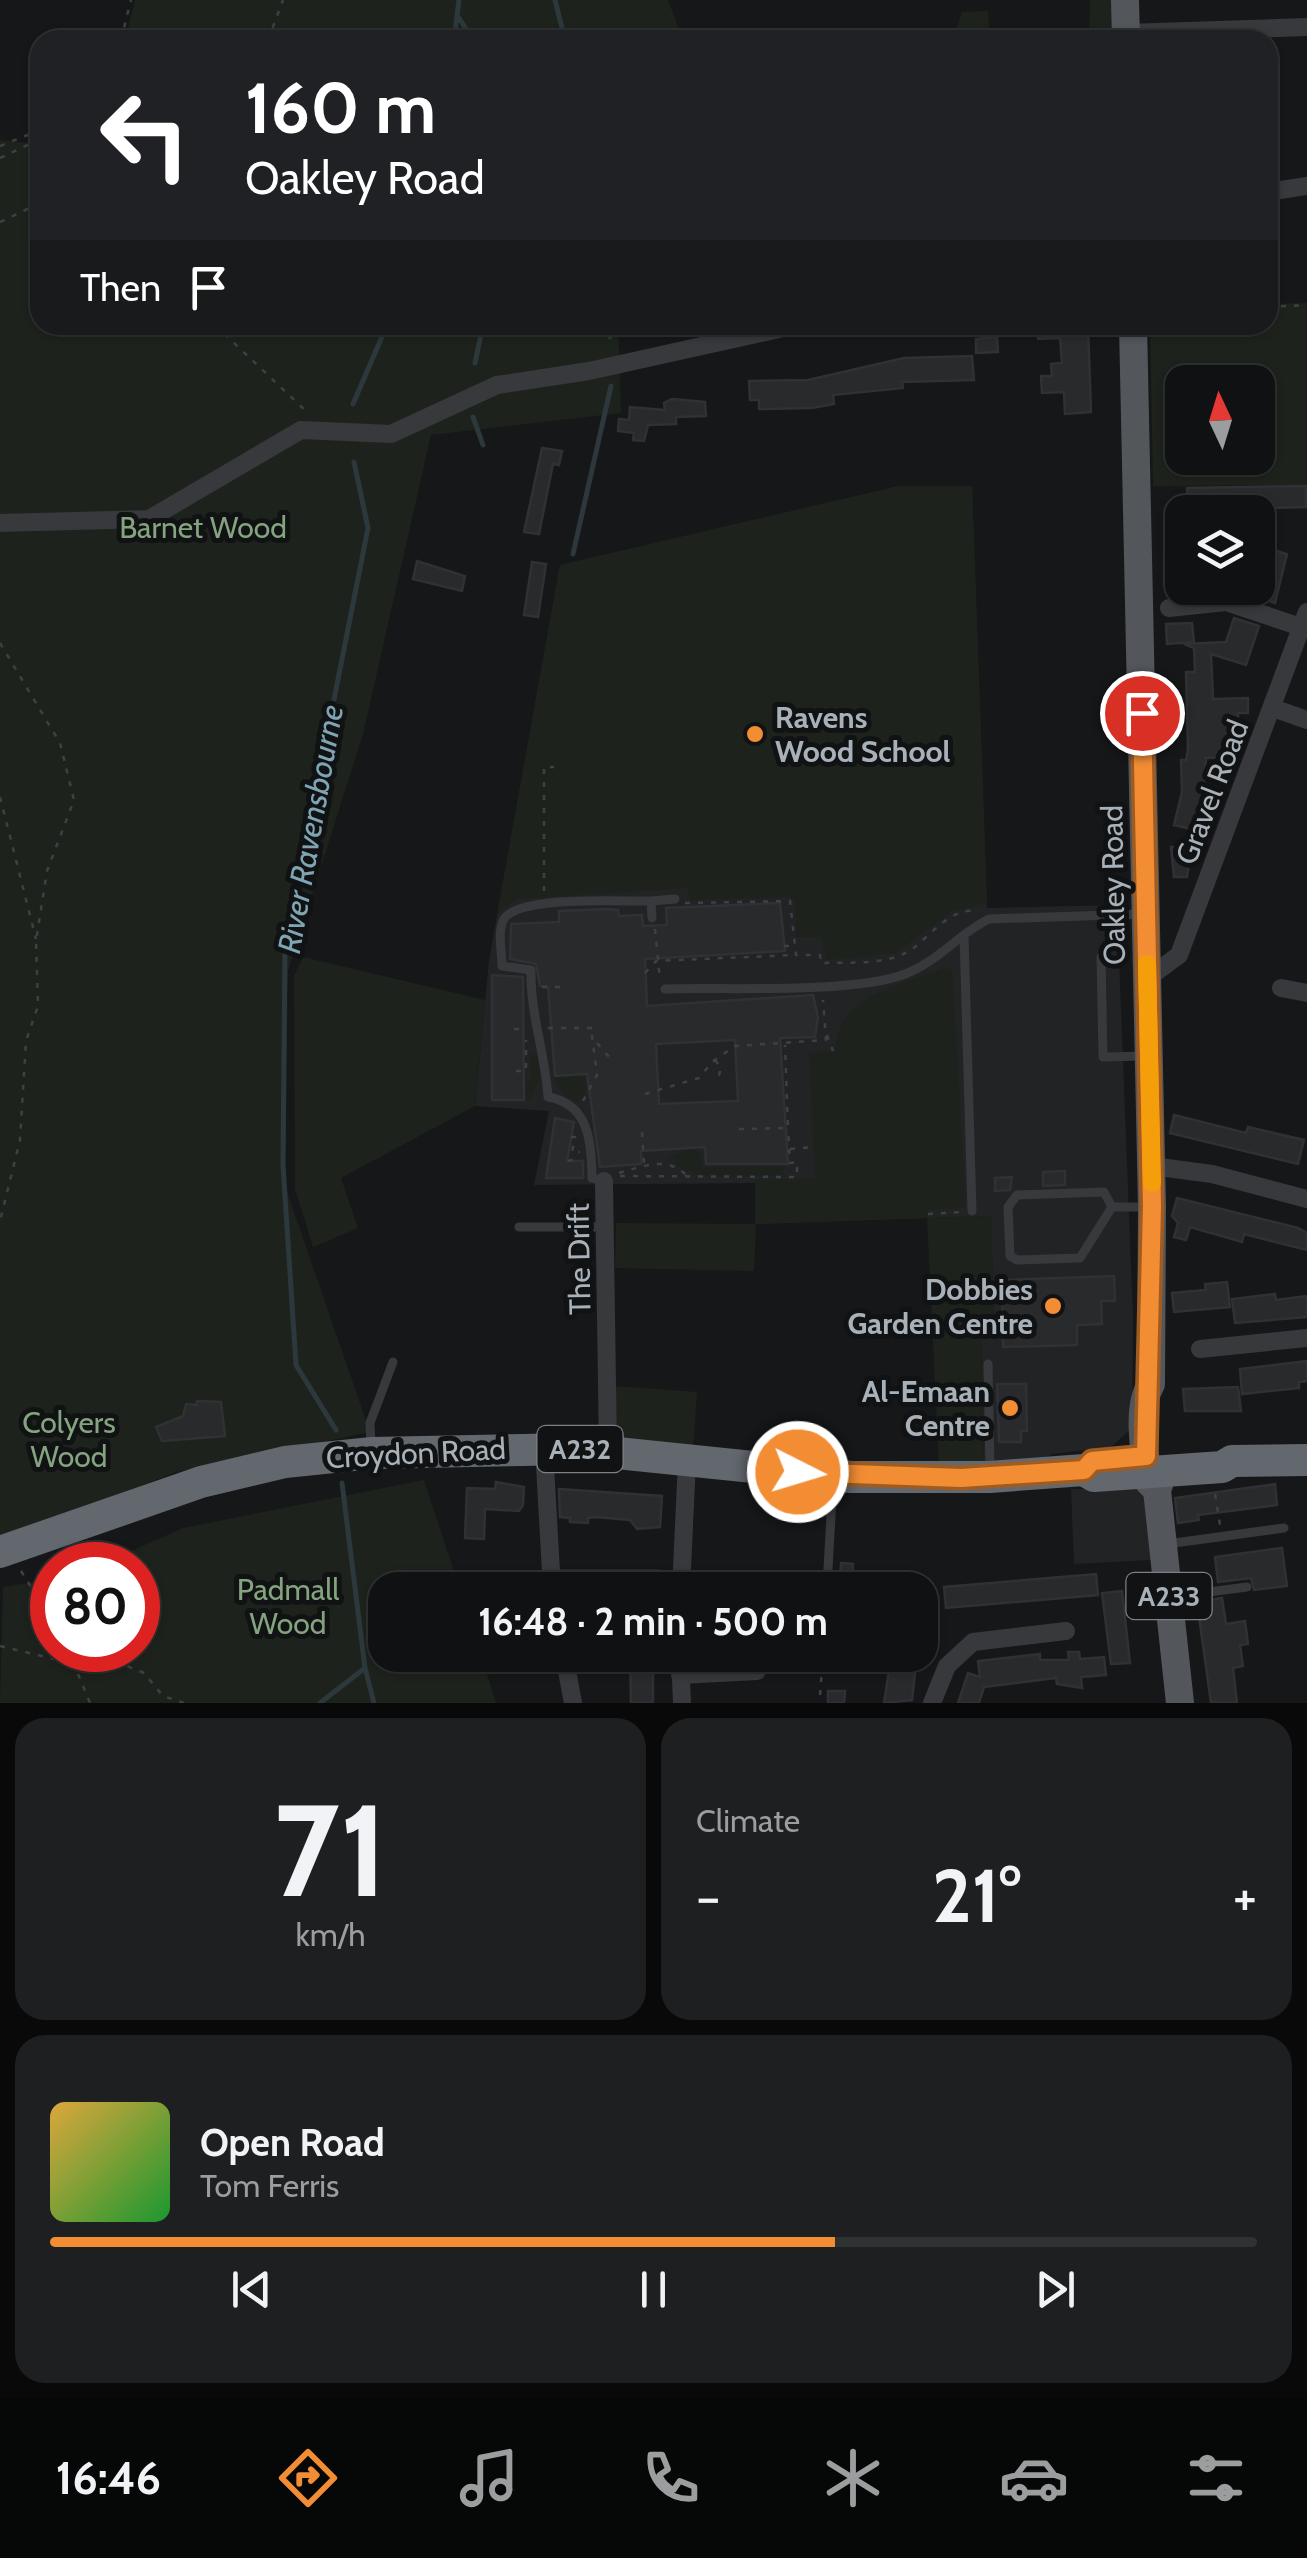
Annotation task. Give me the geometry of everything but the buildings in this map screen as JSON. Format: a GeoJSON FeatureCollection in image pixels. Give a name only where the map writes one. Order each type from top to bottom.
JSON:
{"type":"FeatureCollection","features":[{"type":"Feature","properties":{"kind":"highway","name":"Croydon Road"},"geometry":{"type":"LineString","coordinates":[[3,1551],[201,1482],[285,1462],[372,1452],[544,1448],[608,1451],[833,1476],[990,1477],[1084,1470],[1092,1461],[1155,1468],[1223,1453],[1222,1464],[1307,1460]]}},
{"type":"Feature","properties":{"kind":"main road"},"geometry":{"type":"LineString","coordinates":[[1126,0],[1126,30]]}},
{"type":"Feature","properties":{"kind":"main road","name":"Oakley Road"},"geometry":{"type":"LineString","coordinates":[[1134,335],[1152,1166],[1151,1384],[1144,1395],[1155,1468]]}},
{"type":"Feature","properties":{"kind":"main road","name":"A233"},"geometry":{"type":"LineString","coordinates":[[1155,1468],[1180,1703]]}},
{"type":"Feature","properties":{"kind":"street"},"geometry":{"type":"LineString","coordinates":[[1247,30],[1307,27]]}},
{"type":"Feature","properties":{"kind":"street"},"geometry":{"type":"LineString","coordinates":[[1278,190],[1307,186]]}},
{"type":"Feature","properties":{"kind":"street"},"geometry":{"type":"LineString","coordinates":[[0,522],[148,519],[301,430],[391,434],[498,385],[590,371],[752,335]]}},
{"type":"Feature","properties":{"kind":"street"},"geometry":{"type":"LineString","coordinates":[[1169,608],[1226,602],[1304,619]]}},
{"type":"Feature","properties":{"kind":"street","name":"Gravel Road"},"geometry":{"type":"LineString","coordinates":[[1147,972],[1156,972],[1179,954],[1304,619]]}},
{"type":"Feature","properties":{"kind":"street"},"geometry":{"type":"LineString","coordinates":[[1273,708],[1307,720]]}},
{"type":"Feature","properties":{"kind":"street"},"geometry":{"type":"LineString","coordinates":[[1280,988],[1307,993]]}},
{"type":"Feature","properties":{"kind":"street"},"geometry":{"type":"LineString","coordinates":[[1152,1166],[1212,1174],[1307,1199]]}},
{"type":"Feature","properties":{"kind":"street","name":"The Drift"},"geometry":{"type":"LineString","coordinates":[[608,1451],[605,1227],[615,1177]]}},
{"type":"Feature","properties":{"kind":"street"},"geometry":{"type":"LineString","coordinates":[[1200,1349],[1307,1338]]}},
{"type":"Feature","properties":{"kind":"street"},"geometry":{"type":"LineString","coordinates":[[544,1448],[550,1572]]}},
{"type":"Feature","properties":{"kind":"street"},"geometry":{"type":"LineString","coordinates":[[682,1572],[687,1461]]}},
{"type":"Feature","properties":{"kind":"street"},"geometry":{"type":"LineString","coordinates":[[932,1703],[947,1666],[973,1642],[1066,1631]]}},
{"type":"Feature","properties":{"kind":"street"},"geometry":{"type":"LineString","coordinates":[[567,1672],[573,1703]]}},
{"type":"Feature","properties":{"kind":"street"},"geometry":{"type":"LineString","coordinates":[[682,1703],[680,1675],[738,1672]]}},
{"type":"Feature","properties":{"kind":"lane"},"geometry":{"type":"LineString","coordinates":[[576,1110],[548,1097],[532,1029],[528,968],[502,966],[501,925],[512,910],[544,904],[675,899]]}},
{"type":"Feature","properties":{"kind":"lane"},"geometry":{"type":"LineString","coordinates":[[651,901],[652,918]]}},
{"type":"Feature","properties":{"kind":"lane"},"geometry":{"type":"LineString","coordinates":[[665,989],[873,982],[928,965],[989,919],[1146,914]]}},
{"type":"Feature","properties":{"kind":"lane"},"geometry":{"type":"LineString","coordinates":[[964,935],[972,1211]]}},
{"type":"Feature","properties":{"kind":"lane"},"geometry":{"type":"LineString","coordinates":[[1101,957],[1103,1057],[1149,1056]]}},
{"type":"Feature","properties":{"kind":"lane","name":"The Drift"},"geometry":{"type":"LineString","coordinates":[[576,1110],[590,1132],[592,1178],[615,1177]]}},
{"type":"Feature","properties":{"kind":"lane"},"geometry":{"type":"LineString","coordinates":[[1104,1192],[1112,1207],[1080,1258],[1016,1260],[1010,1256],[1008,1207],[1017,1195],[1104,1192]]}},
{"type":"Feature","properties":{"kind":"lane"},"geometry":{"type":"LineString","coordinates":[[1112,1207],[1152,1206]]}},
{"type":"Feature","properties":{"kind":"lane"},"geometry":{"type":"LineString","coordinates":[[519,1227],[605,1227]]}},
{"type":"Feature","properties":{"kind":"lane"},"geometry":{"type":"LineString","coordinates":[[372,1452],[370,1423],[392,1362]]}},
{"type":"Feature","properties":{"kind":"lane"},"geometry":{"type":"LineString","coordinates":[[988,1364],[990,1477]]}},
{"type":"Feature","properties":{"kind":"lane"},"geometry":{"type":"LineString","coordinates":[[828,1572],[833,1476]]}},
{"type":"Feature","properties":{"kind":"lane"},"geometry":{"type":"LineString","coordinates":[[1164,1544],[1284,1528]]}},
{"type":"Feature","properties":{"kind":"lane"},"geometry":{"type":"LineString","coordinates":[[1170,1597],[1247,1586]]}},
{"type":"Feature","properties":{"kind":"path"},"geometry":{"type":"LineString","coordinates":[[124,30],[131,0]]}},
{"type":"Feature","properties":{"kind":"path"},"geometry":{"type":"LineString","coordinates":[[272,30],[284,0]]}},
{"type":"Feature","properties":{"kind":"path"},"geometry":{"type":"LineString","coordinates":[[0,146],[30,134]]}},
{"type":"Feature","properties":{"kind":"path"},"geometry":{"type":"LineString","coordinates":[[0,158],[30,145]]}},
{"type":"Feature","properties":{"kind":"path"},"geometry":{"type":"LineString","coordinates":[[0,222],[30,208]]}},
{"type":"Feature","properties":{"kind":"path"},"geometry":{"type":"LineString","coordinates":[[0,214],[8,219]]}},
{"type":"Feature","properties":{"kind":"path"},"geometry":{"type":"LineString","coordinates":[[1278,306],[1307,305]]}},
{"type":"Feature","properties":{"kind":"path"},"geometry":{"type":"LineString","coordinates":[[225,335],[326,431]]}},
{"type":"Feature","properties":{"kind":"path"},"geometry":{"type":"LineString","coordinates":[[0,643],[60,743],[74,800],[46,871],[36,941],[38,1006],[26,1041],[20,1140],[0,1221]]}},
{"type":"Feature","properties":{"kind":"path"},"geometry":{"type":"LineString","coordinates":[[544,904],[544,768],[554,767]]}},
{"type":"Feature","properties":{"kind":"path"},"geometry":{"type":"LineString","coordinates":[[0,797],[36,941]]}},
{"type":"Feature","properties":{"kind":"path"},"geometry":{"type":"LineString","coordinates":[[675,899],[681,904],[790,901],[796,954]]}},
{"type":"Feature","properties":{"kind":"path"},"geometry":{"type":"LineString","coordinates":[[821,963],[896,956],[913,949],[960,912],[985,914]]}},
{"type":"Feature","properties":{"kind":"path"},"geometry":{"type":"LineString","coordinates":[[652,918],[656,961],[665,989]]}},
{"type":"Feature","properties":{"kind":"path"},"geometry":{"type":"LineString","coordinates":[[784,946],[796,946]]}},
{"type":"Feature","properties":{"kind":"path"},"geometry":{"type":"LineString","coordinates":[[645,973],[656,961],[820,955],[826,1040],[734,1046],[714,1059],[699,1078],[645,1094]]}},
{"type":"Feature","properties":{"kind":"path"},"geometry":{"type":"LineString","coordinates":[[531,988],[566,987]]}},
{"type":"Feature","properties":{"kind":"path"},"geometry":{"type":"LineString","coordinates":[[576,1110],[597,1075],[591,1028]]}},
{"type":"Feature","properties":{"kind":"path"},"geometry":{"type":"LineString","coordinates":[[514,1029],[597,1028]]}},
{"type":"Feature","properties":{"kind":"path"},"geometry":{"type":"LineString","coordinates":[[516,1071],[526,1071],[532,1029]]}},
{"type":"Feature","properties":{"kind":"path"},"geometry":{"type":"LineString","coordinates":[[825,1033],[833,1052]]}},
{"type":"Feature","properties":{"kind":"path"},"geometry":{"type":"LineString","coordinates":[[615,1177],[797,1177],[797,1162],[790,1162],[785,1043]]}},
{"type":"Feature","properties":{"kind":"path"},"geometry":{"type":"LineString","coordinates":[[594,1045],[610,1053],[610,1058]]}},
{"type":"Feature","properties":{"kind":"path"},"geometry":{"type":"LineString","coordinates":[[714,1059],[721,1068],[717,1083]]}},
{"type":"Feature","properties":{"kind":"path"},"geometry":{"type":"LineString","coordinates":[[739,1129],[788,1128]]}},
{"type":"Feature","properties":{"kind":"path"},"geometry":{"type":"LineString","coordinates":[[642,1132],[644,1166]]}},
{"type":"Feature","properties":{"kind":"path"},"geometry":{"type":"LineString","coordinates":[[789,1149],[814,1147]]}},
{"type":"Feature","properties":{"kind":"path"},"geometry":{"type":"LineString","coordinates":[[568,1161],[590,1158]]}},
{"type":"Feature","properties":{"kind":"path"},"geometry":{"type":"LineString","coordinates":[[615,1177],[644,1166],[673,1164],[687,1176]]}},
{"type":"Feature","properties":{"kind":"path"},"geometry":{"type":"LineString","coordinates":[[615,1177],[620,1166]]}},
{"type":"Feature","properties":{"kind":"path"},"geometry":{"type":"LineString","coordinates":[[928,1214],[972,1211]]}},
{"type":"Feature","properties":{"kind":"path"},"geometry":{"type":"LineString","coordinates":[[1221,1537],[1222,1464]]}},
{"type":"Feature","properties":{"kind":"path"},"geometry":{"type":"LineString","coordinates":[[3,1551],[30,1589]]}},
{"type":"Feature","properties":{"kind":"path"},"geometry":{"type":"LineString","coordinates":[[0,1646],[30,1653]]}},
{"type":"Feature","properties":{"kind":"path"},"geometry":{"type":"LineString","coordinates":[[78,1672],[90,1703]]}},
{"type":"Feature","properties":{"kind":"path"},"geometry":{"type":"LineString","coordinates":[[140,1672],[163,1696],[184,1703]]}},
{"type":"Feature","properties":{"kind":"path"},"geometry":{"type":"LineString","coordinates":[[820,1695],[822,1672]]}},
{"type":"Feature","properties":{"kind":"shaded area","name":"Ravens Wood School"},"geometry":{"type":"Polygon","coordinates":[[[899,486],[972,486],[987,908],[1117,905],[1133,1319],[1132,1428],[1111,1447],[1052,1454],[1035,1463],[984,1464],[981,1331],[994,1330],[991,1216],[755,1224],[755,1183],[534,1185],[549,1111],[475,1106],[489,960],[560,565],[899,486]]]}},
{"type":"Feature","properties":{"kind":"shaded area"},"geometry":{"type":"Polygon","coordinates":[[[1071,1489],[1139,1489],[1144,1495],[1151,1560],[1074,1564],[1071,1489]]]}},
{"type":"Feature","properties":{"kind":"green space"},"geometry":{"type":"Polygon","coordinates":[[[135,0],[668,0],[679,30],[128,30],[135,0]]]}},
{"type":"Feature","properties":{"kind":"green space"},"geometry":{"type":"Polygon","coordinates":[[[1090,0],[1114,0],[1115,30],[1089,30],[1090,0]]]}},
{"type":"Feature","properties":{"kind":"green space"},"geometry":{"type":"Polygon","coordinates":[[[988,11],[989,30],[956,30],[962,12],[988,11]]]}},
{"type":"Feature","properties":{"kind":"green space","name":"Barnet Wood"},"geometry":{"type":"Polygon","coordinates":[[[0,140],[26,143],[30,140],[30,335],[618,335],[621,413],[431,435],[363,734],[288,971],[285,1186],[370,1432],[176,1472],[78,1511],[0,1536],[0,140]]]}},
{"type":"Feature","properties":{"kind":"green space"},"geometry":{"type":"Polygon","coordinates":[[[1307,303],[1307,485],[1153,486],[1150,335],[1278,335],[1278,304],[1307,303]]]}},
{"type":"Feature","properties":{"kind":"green space"},"geometry":{"type":"Polygon","coordinates":[[[899,486],[972,486],[987,903],[953,911],[895,953],[826,960],[821,937],[796,937],[795,902],[790,897],[690,900],[688,888],[516,899],[497,915],[560,565],[899,486]]]}},
{"type":"Feature","properties":{"kind":"green space"},"geometry":{"type":"Polygon","coordinates":[[[303,957],[485,1000],[475,1106],[341,1178],[358,1228],[313,1247],[295,1189],[294,976],[303,957]]]}},
{"type":"Feature","properties":{"kind":"green space"},"geometry":{"type":"Polygon","coordinates":[[[944,968],[952,970],[966,1208],[928,1210],[928,1218],[991,1216],[995,1330],[981,1331],[984,1464],[939,1465],[927,1218],[756,1224],[754,1271],[615,1268],[616,1223],[755,1224],[755,1180],[815,1178],[809,1052],[836,1051],[838,1032],[846,1017],[874,995],[944,968]]]}},
{"type":"Feature","properties":{"kind":"green space"},"geometry":{"type":"Polygon","coordinates":[[[530,1055],[540,1056],[542,1076],[529,1099],[524,1100],[524,1081],[531,1081],[530,1055]]]}},
{"type":"Feature","properties":{"kind":"green space"},"geometry":{"type":"Polygon","coordinates":[[[586,1074],[585,1094],[576,1103],[562,1093],[553,1076],[586,1074]]]}},
{"type":"Feature","properties":{"kind":"green space"},"geometry":{"type":"Polygon","coordinates":[[[696,1142],[703,1167],[784,1166],[784,1175],[701,1175],[676,1166],[676,1158],[666,1159],[682,1151],[682,1143],[696,1142]]]}},
{"type":"Feature","properties":{"kind":"green space"},"geometry":{"type":"Polygon","coordinates":[[[614,1386],[697,1392],[693,1448],[617,1442],[614,1386]]]}},
{"type":"Feature","properties":{"kind":"green space","name":"Padmall Wood"},"geometry":{"type":"Polygon","coordinates":[[[424,1480],[454,1572],[368,1572],[368,1672],[486,1672],[496,1703],[0,1703],[3,1587],[30,1583],[30,1672],[160,1672],[160,1542],[152,1542],[183,1528],[424,1480]]]}},
{"type":"Feature","properties":{"kind":"waterway","name":"River Ravensbourne"},"geometry":{"type":"LineString","coordinates":[[455,30],[459,0]]}},
{"type":"Feature","properties":{"kind":"waterway"},"geometry":{"type":"LineString","coordinates":[[555,0],[562,30]]}},
{"type":"Feature","properties":{"kind":"waterway"},"geometry":{"type":"LineString","coordinates":[[459,18],[467,30]]}},
{"type":"Feature","properties":{"kind":"waterway","name":"River Ravensbourne"},"geometry":{"type":"LineString","coordinates":[[353,404],[383,335]]}},
{"type":"Feature","properties":{"kind":"waterway"},"geometry":{"type":"LineString","coordinates":[[475,363],[481,335]]}},
{"type":"Feature","properties":{"kind":"waterway"},"geometry":{"type":"LineString","coordinates":[[573,554],[611,386]]}},
{"type":"Feature","properties":{"kind":"waterway"},"geometry":{"type":"LineString","coordinates":[[473,417],[483,445]]}},
{"type":"Feature","properties":{"kind":"waterway","name":"River Ravensbourne"},"geometry":{"type":"LineString","coordinates":[[336,1430],[296,1365],[283,1165],[285,947],[368,528],[354,462]]}},
{"type":"Feature","properties":{"kind":"waterway","name":"River Ravensbourne"},"geometry":{"type":"LineString","coordinates":[[342,1483],[365,1668],[374,1703]]}},
{"type":"Feature","properties":{"kind":"waterway"},"geometry":{"type":"LineString","coordinates":[[320,1703],[365,1668]]}},
{"type":"Feature","properties":{"kind":"slow traffic"},"geometry":{"type":"LineString","coordinates":[[1147,964],[1152,1183]]}},
{"type":"Feature","properties":{"kind":"place","name":"Ravens Wood School"},"geometry":{"type":"Point","coordinates":[755,734]}},
{"type":"Feature","properties":{"kind":"place","name":"Dobbies Garden Centre"},"geometry":{"type":"Point","coordinates":[1053,1306]}},
{"type":"Feature","properties":{"kind":"place","name":"Al-Emaan Centre"},"geometry":{"type":"Point","coordinates":[1010,1408]}},
{"type":"Feature","properties":{"kind":"route"},"geometry":{"type":"LineString","coordinates":[[798,1472],[851,1477],[990,1477],[1084,1470],[1092,1461],[1146,1456],[1144,1395],[1151,1384],[1152,1206],[1142,713]]}},
{"type":"Feature","properties":{"kind":"park label","name":"Colyers Wood"},"geometry":{"type":"Point","coordinates":[69,1439]}}]}
